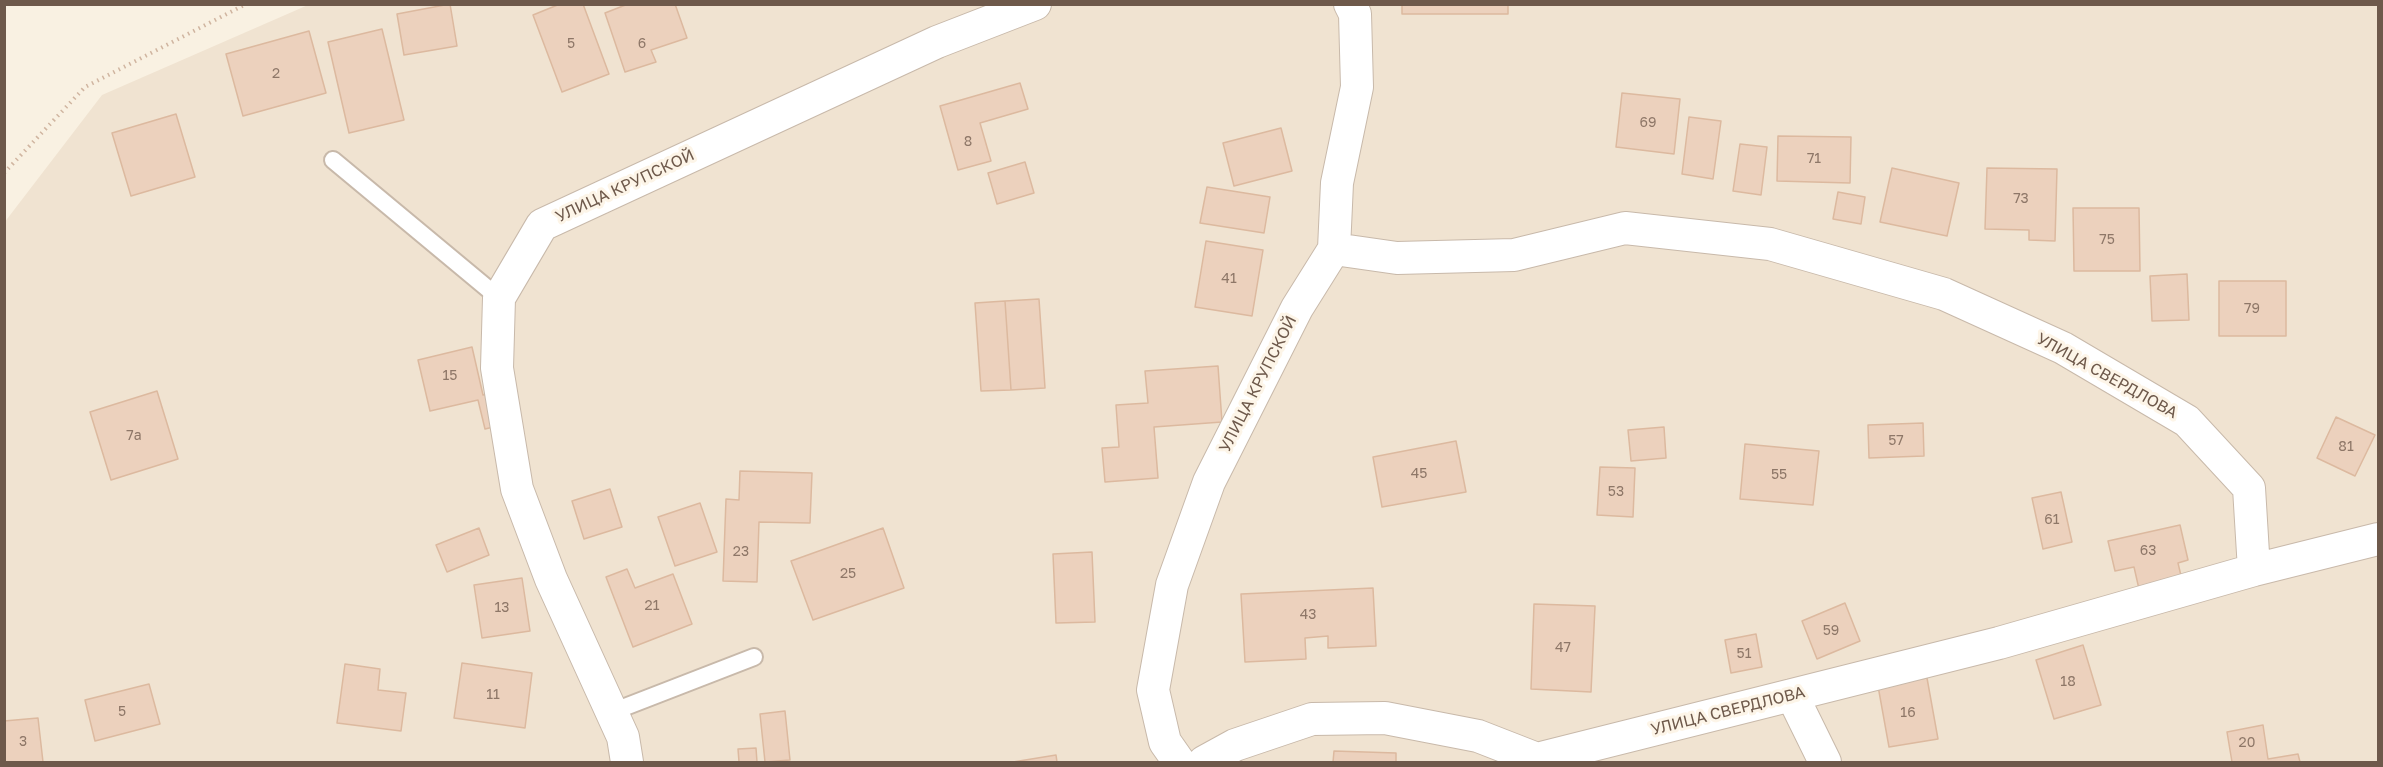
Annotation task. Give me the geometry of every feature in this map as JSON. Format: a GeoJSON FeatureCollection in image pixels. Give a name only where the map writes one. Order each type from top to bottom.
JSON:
{"type":"FeatureCollection","features":[{"type":"Feature","properties":{"kind":"street","name":"УЛИЦА КРУПСКОЙ"},"geometry":{"type":"LineString","coordinates":[[627,762],[622,737],[612,712],[551,579],[517,489],[497,368],[499,298],[542,225],[927,47],[1035,4]]}},
{"type":"Feature","properties":{"kind":"street","name":"УЛИЦА КРУПСКОЙ"},"geometry":{"type":"LineString","coordinates":[[1179,762],[1165,742],[1153,690],[1172,585],[1209,482],[1297,308],[1334,249],[1337,183],[1357,87],[1356,8]]}},
{"type":"Feature","properties":{"kind":"street","name":"УЛИЦА СВЕРДЛОВА"},"geometry":{"type":"LineString","coordinates":[[1334,249],[1397,258],[1514,255],[1625,228],[1770,244],[1944,294],[2063,348],[2187,422],[2249,488],[2254,570]]}},
{"type":"Feature","properties":{"kind":"street","name":"УЛИЦА СВЕРДЛОВА"},"geometry":{"type":"LineString","coordinates":[[1204,762],[1235,745],[1312,719],[1385,718],[1478,736],[1537,760],[1999,643],[2254,570],[2379,539]]}},
{"type":"Feature","properties":{"kind":"street"},"geometry":{"type":"LineString","coordinates":[[1792,695],[1825,762]]}},
{"type":"Feature","properties":{"kind":"lane"},"geometry":{"type":"LineString","coordinates":[[333,160],[499,298]]}},
{"type":"Feature","properties":{"kind":"lane"},"geometry":{"type":"LineString","coordinates":[[612,712],[754,657]]}},
{"type":"Feature","properties":{"kind":"path"},"geometry":{"type":"LineString","coordinates":[[4,173],[85,87],[246,4]]}},
{"type":"Feature","properties":{"kind":"shaded area"},"geometry":{"type":"Polygon","coordinates":[[[308,5],[2378,5],[2378,762],[5,762],[4,223],[102,95],[308,5]]]}},
{"type":"Feature","properties":{"kind":"building"},"geometry":{"type":"Polygon","coordinates":[[[450,4],[457,46],[404,55],[397,14],[450,4]]]}},
{"type":"Feature","properties":{"kind":"building"},"geometry":{"type":"Polygon","coordinates":[[[560,4],[583,4],[609,74],[562,92],[533,15],[560,4]]]}},
{"type":"Feature","properties":{"kind":"building"},"geometry":{"type":"Polygon","coordinates":[[[628,4],[675,4],[687,38],[651,50],[656,62],[625,72],[605,13],[628,4]]]}},
{"type":"Feature","properties":{"kind":"building"},"geometry":{"type":"Polygon","coordinates":[[[1402,4],[1508,4],[1508,14],[1402,14],[1402,4]]]}},
{"type":"Feature","properties":{"kind":"building"},"geometry":{"type":"Polygon","coordinates":[[[382,29],[404,120],[349,133],[328,42],[382,29]]]}},
{"type":"Feature","properties":{"kind":"building"},"geometry":{"type":"Polygon","coordinates":[[[309,31],[326,93],[243,116],[226,54],[309,31]]]}},
{"type":"Feature","properties":{"kind":"building"},"geometry":{"type":"Polygon","coordinates":[[[1020,83],[1028,109],[980,123],[991,161],[958,170],[940,106],[1020,83]]]}},
{"type":"Feature","properties":{"kind":"building"},"geometry":{"type":"Polygon","coordinates":[[[1622,93],[1680,99],[1674,154],[1616,147],[1622,93]]]}},
{"type":"Feature","properties":{"kind":"building"},"geometry":{"type":"Polygon","coordinates":[[[176,114],[195,177],[131,196],[112,133],[176,114]]]}},
{"type":"Feature","properties":{"kind":"building"},"geometry":{"type":"Polygon","coordinates":[[[1689,117],[1721,121],[1713,179],[1682,174],[1689,117]]]}},
{"type":"Feature","properties":{"kind":"building"},"geometry":{"type":"Polygon","coordinates":[[[1281,128],[1292,171],[1234,186],[1223,143],[1281,128]]]}},
{"type":"Feature","properties":{"kind":"building"},"geometry":{"type":"Polygon","coordinates":[[[1778,136],[1851,137],[1850,183],[1777,181],[1778,136]]]}},
{"type":"Feature","properties":{"kind":"building"},"geometry":{"type":"Polygon","coordinates":[[[1740,144],[1767,147],[1761,195],[1733,191],[1740,144]]]}},
{"type":"Feature","properties":{"kind":"building"},"geometry":{"type":"Polygon","coordinates":[[[1025,162],[1034,193],[997,204],[988,173],[1025,162]]]}},
{"type":"Feature","properties":{"kind":"building"},"geometry":{"type":"Polygon","coordinates":[[[1892,168],[1959,183],[1947,236],[1880,222],[1892,168]]]}},
{"type":"Feature","properties":{"kind":"building"},"geometry":{"type":"Polygon","coordinates":[[[1987,168],[2057,169],[2055,241],[2029,240],[2029,230],[1985,229],[1987,168]]]}},
{"type":"Feature","properties":{"kind":"building"},"geometry":{"type":"Polygon","coordinates":[[[1207,187],[1270,197],[1264,233],[1200,223],[1207,187]]]}},
{"type":"Feature","properties":{"kind":"building"},"geometry":{"type":"Polygon","coordinates":[[[1838,192],[1865,197],[1861,224],[1833,219],[1838,192]]]}},
{"type":"Feature","properties":{"kind":"building"},"geometry":{"type":"Polygon","coordinates":[[[2073,208],[2139,208],[2140,271],[2074,271],[2073,208]]]}},
{"type":"Feature","properties":{"kind":"building"},"geometry":{"type":"Polygon","coordinates":[[[1206,241],[1263,250],[1252,316],[1195,307],[1206,241]]]}},
{"type":"Feature","properties":{"kind":"building"},"geometry":{"type":"Polygon","coordinates":[[[2187,274],[2189,320],[2152,321],[2150,276],[2187,274]]]}},
{"type":"Feature","properties":{"kind":"building"},"geometry":{"type":"Polygon","coordinates":[[[2219,281],[2286,281],[2286,336],[2219,336],[2219,281]]]}},
{"type":"Feature","properties":{"kind":"building"},"geometry":{"type":"Polygon","coordinates":[[[1039,299],[1045,388],[1011,390],[1005,301],[1039,299]]]}},
{"type":"Feature","properties":{"kind":"building"},"geometry":{"type":"Polygon","coordinates":[[[1005,301],[1011,390],[981,391],[975,303],[1005,301]]]}},
{"type":"Feature","properties":{"kind":"building"},"geometry":{"type":"Polygon","coordinates":[[[472,347],[483,395],[494,393],[502,425],[485,429],[478,400],[430,411],[418,360],[472,347]]]}},
{"type":"Feature","properties":{"kind":"building"},"geometry":{"type":"Polygon","coordinates":[[[1218,366],[1222,422],[1154,427],[1158,478],[1105,482],[1102,448],[1119,447],[1116,405],[1148,403],[1145,371],[1218,366]]]}},
{"type":"Feature","properties":{"kind":"building"},"geometry":{"type":"Polygon","coordinates":[[[157,391],[178,459],[111,480],[90,412],[157,391]]]}},
{"type":"Feature","properties":{"kind":"building"},"geometry":{"type":"Polygon","coordinates":[[[2336,417],[2375,435],[2355,476],[2317,458],[2336,417]]]}},
{"type":"Feature","properties":{"kind":"building"},"geometry":{"type":"Polygon","coordinates":[[[1923,423],[1924,456],[1869,458],[1868,425],[1923,423]]]}},
{"type":"Feature","properties":{"kind":"building"},"geometry":{"type":"Polygon","coordinates":[[[1664,427],[1666,458],[1631,461],[1628,430],[1664,427]]]}},
{"type":"Feature","properties":{"kind":"building"},"geometry":{"type":"Polygon","coordinates":[[[1456,441],[1466,492],[1382,507],[1373,457],[1456,441]]]}},
{"type":"Feature","properties":{"kind":"building"},"geometry":{"type":"Polygon","coordinates":[[[1745,444],[1819,451],[1813,505],[1740,499],[1745,444]]]}},
{"type":"Feature","properties":{"kind":"building"},"geometry":{"type":"Polygon","coordinates":[[[1600,467],[1635,468],[1633,517],[1597,515],[1600,467]]]}},
{"type":"Feature","properties":{"kind":"building"},"geometry":{"type":"Polygon","coordinates":[[[740,471],[812,473],[810,523],[759,522],[757,582],[723,581],[726,499],[739,500],[740,471]]]}},
{"type":"Feature","properties":{"kind":"building"},"geometry":{"type":"Polygon","coordinates":[[[610,489],[622,527],[584,539],[572,501],[610,489]]]}},
{"type":"Feature","properties":{"kind":"building"},"geometry":{"type":"Polygon","coordinates":[[[2061,492],[2072,542],[2043,549],[2032,498],[2061,492]]]}},
{"type":"Feature","properties":{"kind":"building"},"geometry":{"type":"Polygon","coordinates":[[[700,503],[717,552],[675,566],[658,517],[700,503]]]}},
{"type":"Feature","properties":{"kind":"building"},"geometry":{"type":"Polygon","coordinates":[[[2180,525],[2188,560],[2178,563],[2182,580],[2139,589],[2134,567],[2115,571],[2108,541],[2180,525]]]}},
{"type":"Feature","properties":{"kind":"building"},"geometry":{"type":"Polygon","coordinates":[[[479,528],[489,555],[447,572],[436,545],[479,528]]]}},
{"type":"Feature","properties":{"kind":"building"},"geometry":{"type":"Polygon","coordinates":[[[883,528],[904,588],[813,620],[791,561],[883,528]]]}},
{"type":"Feature","properties":{"kind":"building"},"geometry":{"type":"Polygon","coordinates":[[[1092,552],[1095,622],[1056,623],[1053,554],[1092,552]]]}},
{"type":"Feature","properties":{"kind":"building"},"geometry":{"type":"Polygon","coordinates":[[[627,569],[635,588],[673,574],[692,624],[633,647],[606,577],[627,569]]]}},
{"type":"Feature","properties":{"kind":"building"},"geometry":{"type":"Polygon","coordinates":[[[522,578],[530,631],[482,638],[474,585],[522,578]]]}},
{"type":"Feature","properties":{"kind":"building"},"geometry":{"type":"Polygon","coordinates":[[[1373,588],[1376,646],[1328,648],[1328,636],[1305,638],[1306,659],[1245,662],[1241,594],[1373,588]]]}},
{"type":"Feature","properties":{"kind":"building"},"geometry":{"type":"Polygon","coordinates":[[[1845,603],[1860,641],[1817,659],[1802,621],[1845,603]]]}},
{"type":"Feature","properties":{"kind":"building"},"geometry":{"type":"Polygon","coordinates":[[[1534,604],[1595,606],[1591,692],[1531,689],[1534,604]]]}},
{"type":"Feature","properties":{"kind":"building"},"geometry":{"type":"Polygon","coordinates":[[[1756,634],[1762,667],[1731,673],[1725,640],[1756,634]]]}},
{"type":"Feature","properties":{"kind":"building"},"geometry":{"type":"Polygon","coordinates":[[[2083,645],[2101,705],[2054,719],[2036,660],[2083,645]]]}},
{"type":"Feature","properties":{"kind":"building"},"geometry":{"type":"Polygon","coordinates":[[[462,663],[532,673],[525,728],[454,718],[462,663]]]}},
{"type":"Feature","properties":{"kind":"building"},"geometry":{"type":"Polygon","coordinates":[[[345,664],[380,669],[378,690],[406,693],[401,731],[337,723],[345,664]]]}},
{"type":"Feature","properties":{"kind":"building"},"geometry":{"type":"Polygon","coordinates":[[[1927,678],[1938,739],[1889,747],[1878,686],[1927,678]]]}},
{"type":"Feature","properties":{"kind":"building"},"geometry":{"type":"Polygon","coordinates":[[[149,684],[160,724],[95,741],[85,700],[149,684]]]}},
{"type":"Feature","properties":{"kind":"building"},"geometry":{"type":"Polygon","coordinates":[[[785,711],[790,760],[765,762],[760,714],[785,711]]]}},
{"type":"Feature","properties":{"kind":"building"},"geometry":{"type":"Polygon","coordinates":[[[38,718],[43,762],[4,762],[4,721],[38,718]]]}},
{"type":"Feature","properties":{"kind":"building"},"geometry":{"type":"Polygon","coordinates":[[[2263,725],[2268,759],[2298,754],[2300,762],[2232,762],[2227,732],[2263,725]]]}},
{"type":"Feature","properties":{"kind":"building"},"geometry":{"type":"Polygon","coordinates":[[[756,748],[757,762],[739,762],[738,749],[756,748]]]}},
{"type":"Feature","properties":{"kind":"building"},"geometry":{"type":"Polygon","coordinates":[[[1334,751],[1396,753],[1396,762],[1333,762],[1334,751]]]}},
{"type":"Feature","properties":{"kind":"building"},"geometry":{"type":"Polygon","coordinates":[[[1056,755],[1057,762],[1013,762],[1056,755]]]}}]}
